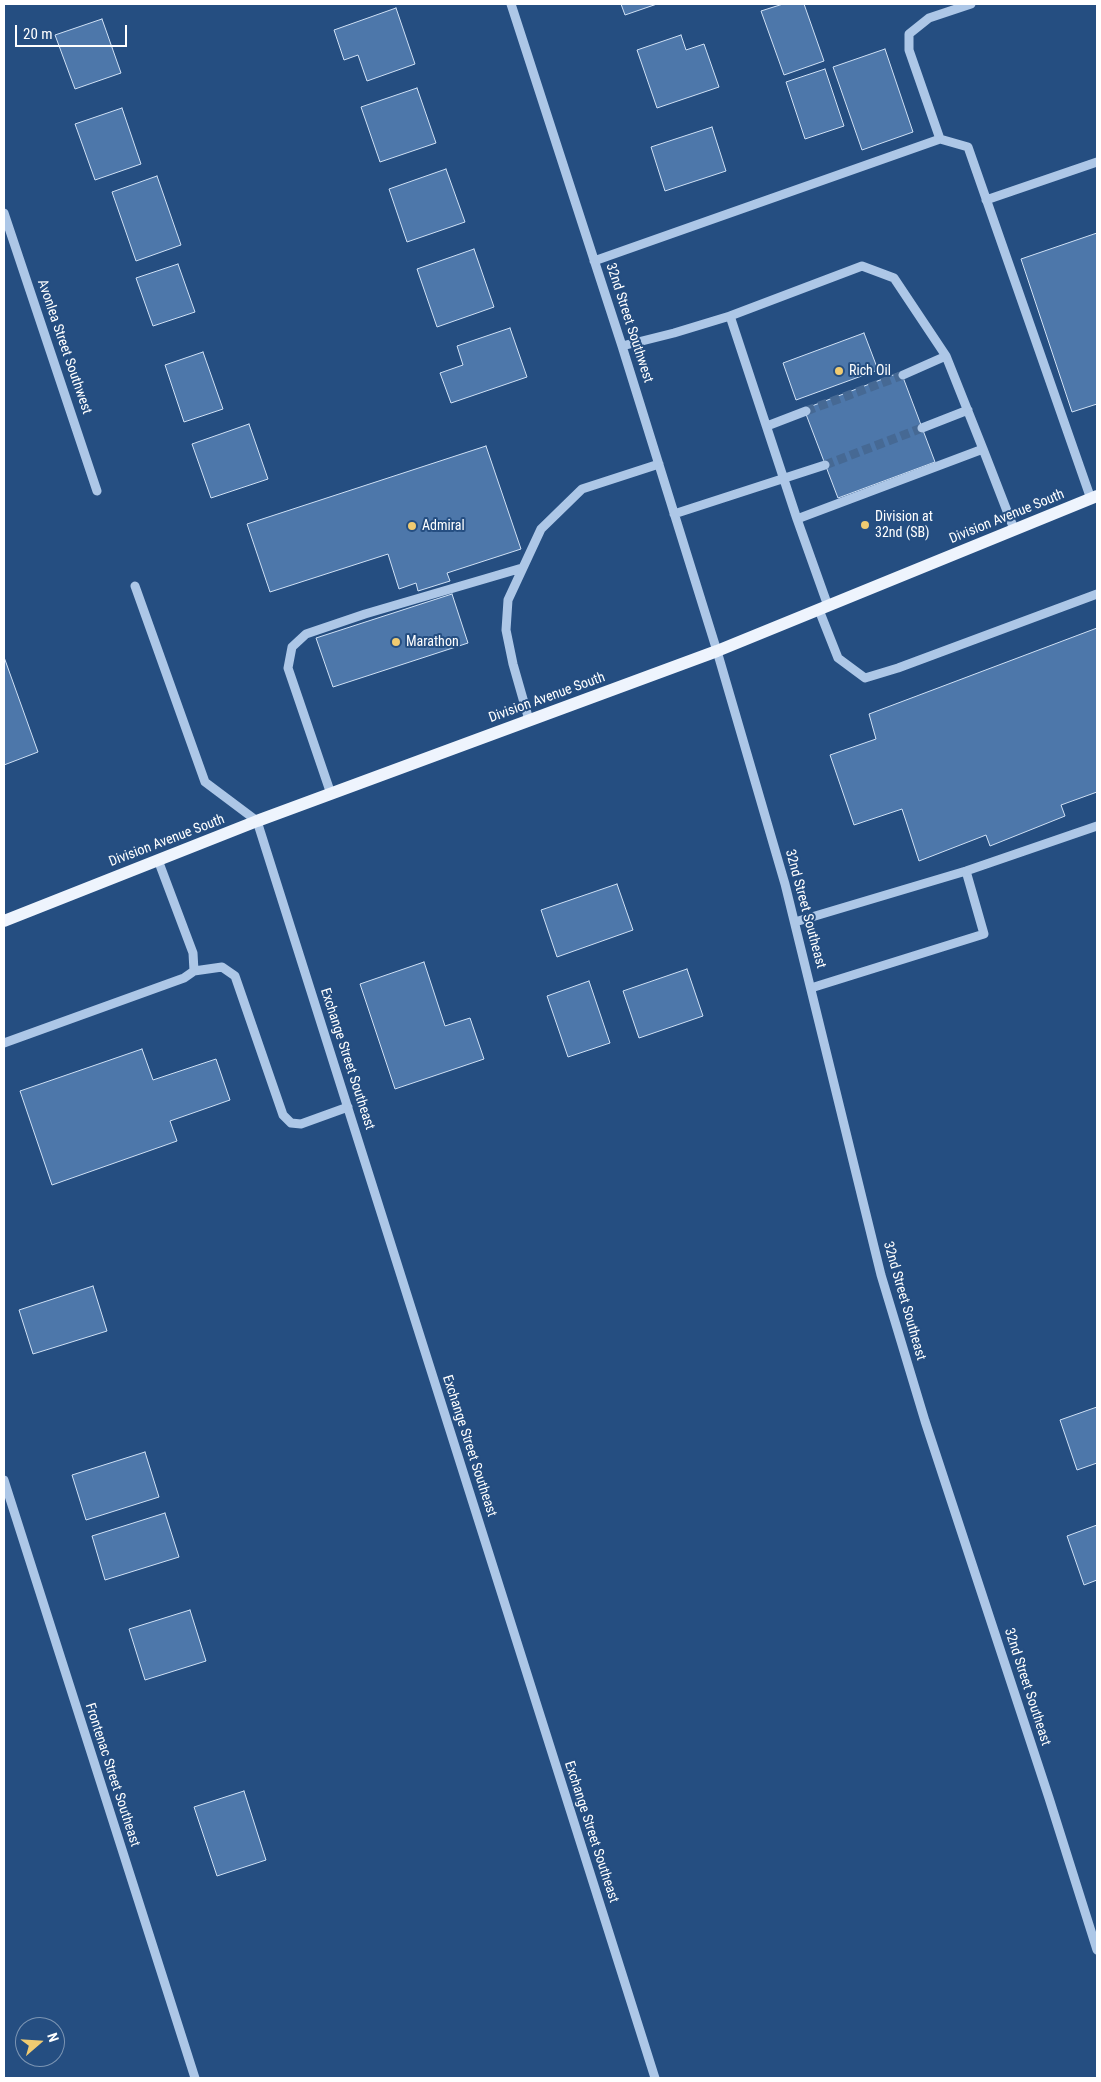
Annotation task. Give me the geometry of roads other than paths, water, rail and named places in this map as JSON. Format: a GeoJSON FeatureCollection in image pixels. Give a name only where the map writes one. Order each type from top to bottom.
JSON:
{"type":"FeatureCollection","features":[{"type":"Feature","properties":{"kind":"main road","name":"Division Avenue South"},"geometry":{"type":"LineString","coordinates":[[4,921],[258,821],[717,651],[1094,497]]}},
{"type":"Feature","properties":{"kind":"street","name":"32nd Street Southwest"},"geometry":{"type":"LineString","coordinates":[[511,4],[622,346],[717,651]]}},
{"type":"Feature","properties":{"kind":"street"},"geometry":{"type":"LineString","coordinates":[[940,139],[909,50],[909,34],[929,18],[971,4]]}},
{"type":"Feature","properties":{"kind":"street"},"geometry":{"type":"LineString","coordinates":[[594,261],[940,139],[968,147],[1094,497]]}},
{"type":"Feature","properties":{"kind":"street"},"geometry":{"type":"LineString","coordinates":[[986,200],[1097,162]]}},
{"type":"Feature","properties":{"kind":"street","name":"Avonlea Street Southwest"},"geometry":{"type":"LineString","coordinates":[[4,213],[97,490]]}},
{"type":"Feature","properties":{"kind":"street"},"geometry":{"type":"LineString","coordinates":[[622,346],[730,316],[862,266],[894,278],[946,356],[1014,529]]}},
{"type":"Feature","properties":{"kind":"street"},"geometry":{"type":"LineString","coordinates":[[730,316],[797,519],[838,658],[865,678],[898,668],[1097,594]]}},
{"type":"Feature","properties":{"kind":"street"},"geometry":{"type":"LineString","coordinates":[[903,375],[946,356]]}},
{"type":"Feature","properties":{"kind":"street"},"geometry":{"type":"LineString","coordinates":[[922,428],[968,410]]}},
{"type":"Feature","properties":{"kind":"street"},"geometry":{"type":"LineString","coordinates":[[767,426],[806,412]]}},
{"type":"Feature","properties":{"kind":"street"},"geometry":{"type":"LineString","coordinates":[[797,519],[983,448]]}},
{"type":"Feature","properties":{"kind":"street"},"geometry":{"type":"LineString","coordinates":[[529,720],[513,664],[506,630],[508,600],[541,529],[582,489],[659,464]]}},
{"type":"Feature","properties":{"kind":"street"},"geometry":{"type":"LineString","coordinates":[[674,514],[825,465]]}},
{"type":"Feature","properties":{"kind":"street"},"geometry":{"type":"LineString","coordinates":[[331,794],[288,668],[292,647],[306,634],[522,568]]}},
{"type":"Feature","properties":{"kind":"street"},"geometry":{"type":"LineString","coordinates":[[135,586],[205,782],[258,821]]}},
{"type":"Feature","properties":{"kind":"street","name":"32nd Street Southeast"},"geometry":{"type":"LineString","coordinates":[[717,651],[796,922],[880,1274],[925,1421],[1050,1798],[1097,1950]]}},
{"type":"Feature","properties":{"kind":"street","name":"Exchange Street Southeast"},"geometry":{"type":"LineString","coordinates":[[258,821],[655,2078]]}},
{"type":"Feature","properties":{"kind":"street"},"geometry":{"type":"LineString","coordinates":[[796,922],[966,871],[1097,826]]}},
{"type":"Feature","properties":{"kind":"street"},"geometry":{"type":"LineString","coordinates":[[158,860],[193,954],[194,971]]}},
{"type":"Feature","properties":{"kind":"street"},"geometry":{"type":"LineString","coordinates":[[811,988],[984,934],[966,871]]}},
{"type":"Feature","properties":{"kind":"street"},"geometry":{"type":"LineString","coordinates":[[4,1043],[184,978],[194,971],[222,967],[235,976],[283,1115],[291,1123],[301,1124],[348,1107]]}},
{"type":"Feature","properties":{"kind":"street","name":"Frontenac Street Southeast"},"geometry":{"type":"LineString","coordinates":[[4,1480],[195,2078]]}},
{"type":"Feature","properties":{"kind":"tunnel"},"geometry":{"type":"LineString","coordinates":[[806,411],[903,375]]}},
{"type":"Feature","properties":{"kind":"tunnel"},"geometry":{"type":"LineString","coordinates":[[825,465],[922,428]]}},
{"type":"Feature","properties":{"kind":"place","name":"Rich Oil"},"geometry":{"type":"Point","coordinates":[839,371]}},
{"type":"Feature","properties":{"kind":"place","name":"Division at 32nd (SB)"},"geometry":{"type":"Point","coordinates":[865,525]}},
{"type":"Feature","properties":{"kind":"place","name":"Admiral"},"geometry":{"type":"Point","coordinates":[412,526]}},
{"type":"Feature","properties":{"kind":"place","name":"Marathon"},"geometry":{"type":"Point","coordinates":[396,642]}}]}
